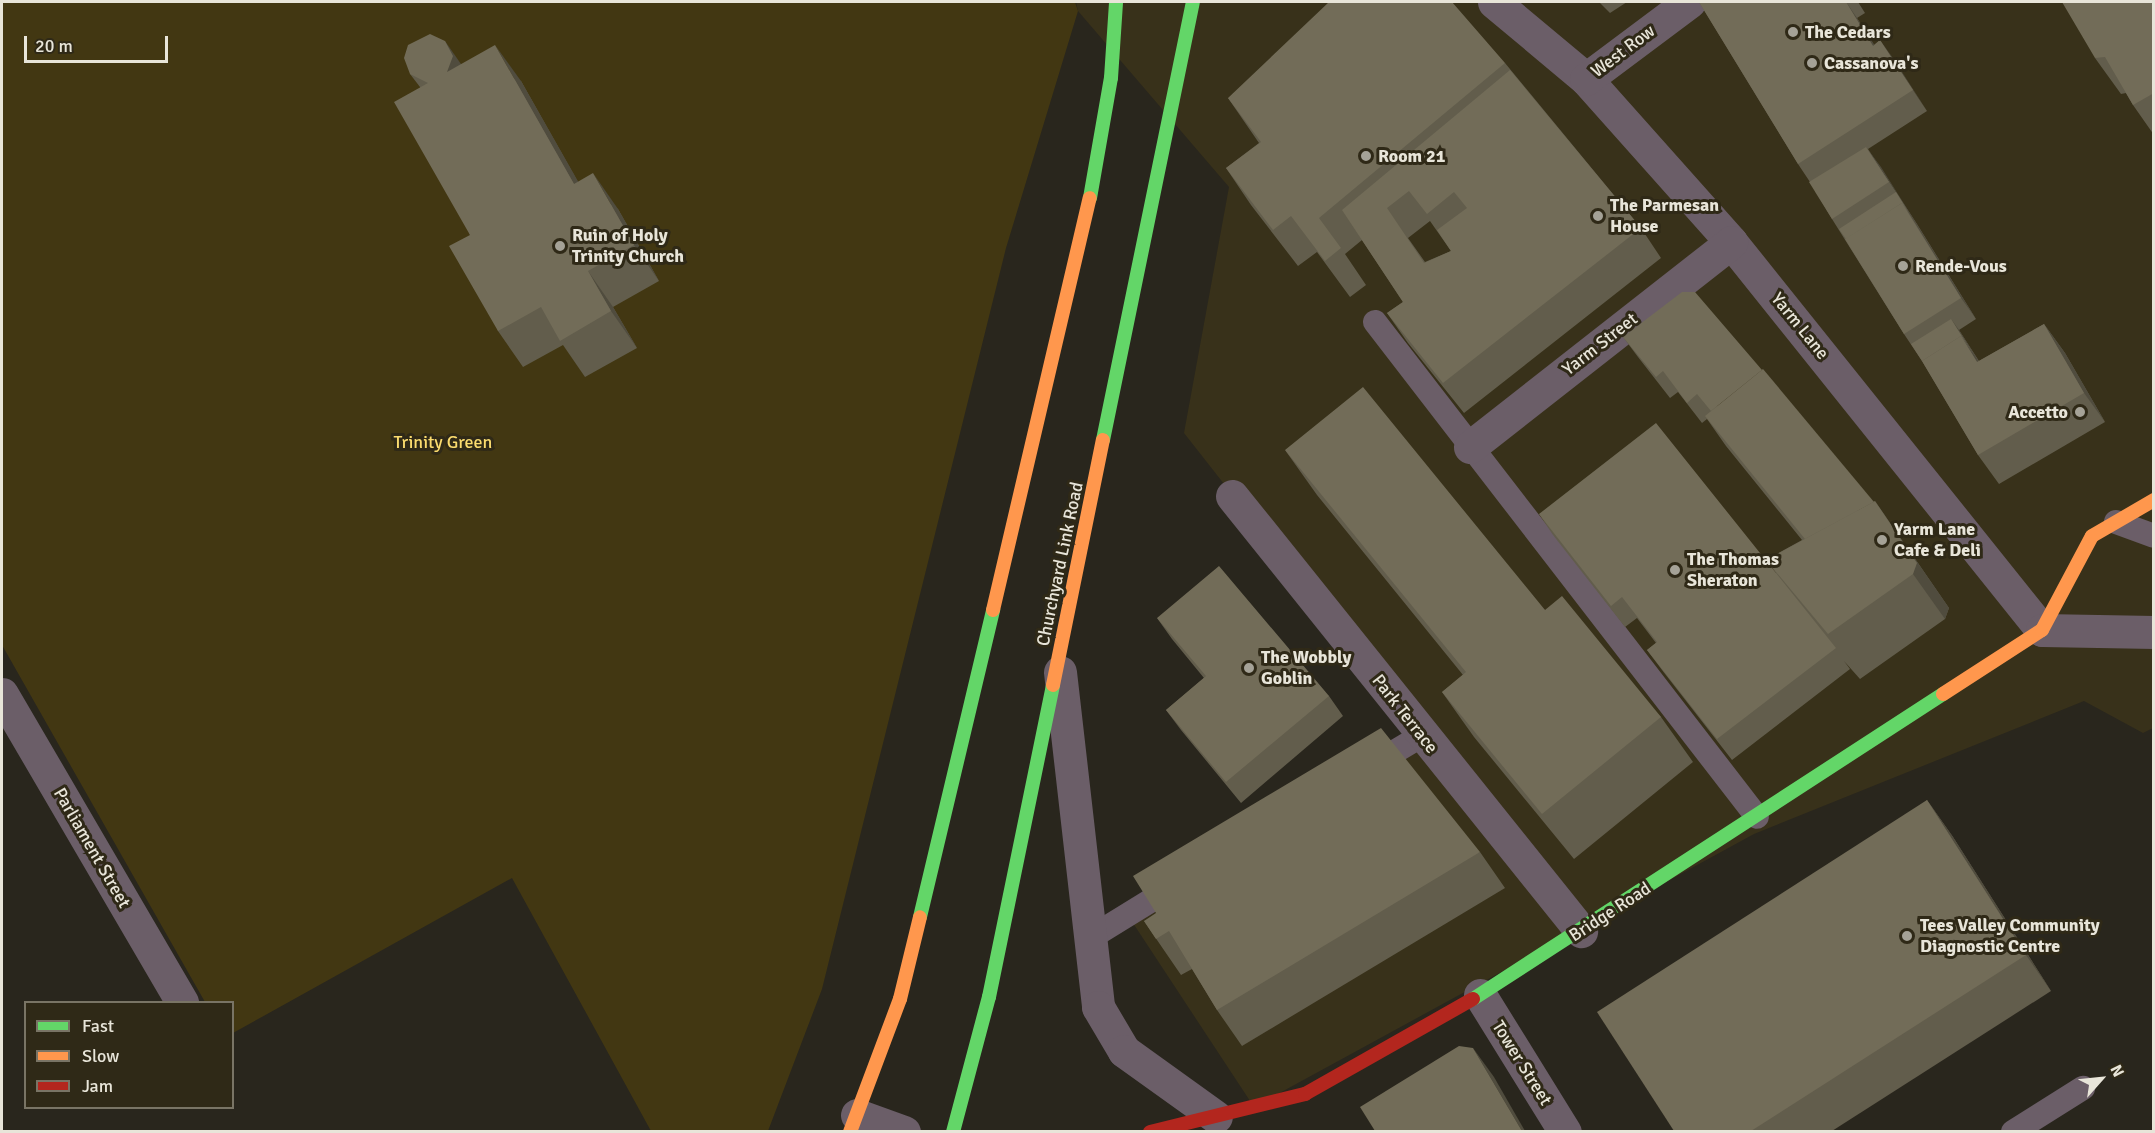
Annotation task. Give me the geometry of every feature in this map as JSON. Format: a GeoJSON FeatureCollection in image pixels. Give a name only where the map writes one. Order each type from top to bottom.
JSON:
{"type":"FeatureCollection","features":[{"type":"Feature","properties":{"kind":"main road"},"geometry":{"type":"LineString","coordinates":[[854,1123],[900,999],[1084,229],[1111,78],[1116,2]]}},
{"type":"Feature","properties":{"kind":"main road","name":"Churchyard Link Road"},"geometry":{"type":"LineString","coordinates":[[952,1131],[989,997],[1193,2]]}},
{"type":"Feature","properties":{"kind":"main road"},"geometry":{"type":"LineString","coordinates":[[2042,630],[2092,536],[2154,500]]}},
{"type":"Feature","properties":{"kind":"main road","name":"Bridge Road"},"geometry":{"type":"LineString","coordinates":[[1150,1131],[1305,1094],[1480,995],[2042,630]]}},
{"type":"Feature","properties":{"kind":"street","name":"Yarm Lane"},"geometry":{"type":"LineString","coordinates":[[1494,2],[1542,37],[1586,79],[1731,242],[2042,630]]}},
{"type":"Feature","properties":{"kind":"street","name":"Yarm Lane"},"geometry":{"type":"LineString","coordinates":[[1518,2],[1542,37]]}},
{"type":"Feature","properties":{"kind":"street","name":"West Row"},"geometry":{"type":"LineString","coordinates":[[1586,79],[1689,2]]}},
{"type":"Feature","properties":{"kind":"street","name":"Yarm Street"},"geometry":{"type":"LineString","coordinates":[[1470,447],[1731,242]]}},
{"type":"Feature","properties":{"kind":"street","name":"Park Terrace"},"geometry":{"type":"LineString","coordinates":[[1232,496],[1421,736],[1581,931]]}},
{"type":"Feature","properties":{"kind":"street"},"geometry":{"type":"LineString","coordinates":[[2042,630],[2154,632]]}},
{"type":"Feature","properties":{"kind":"street"},"geometry":{"type":"LineString","coordinates":[[1059,658],[1098,1007],[1124,1051],[1216,1117]]}},
{"type":"Feature","properties":{"kind":"street","name":"Parliament Street"},"geometry":{"type":"LineString","coordinates":[[2,694],[181,1001]]}},
{"type":"Feature","properties":{"kind":"street","name":"Tower Street"},"geometry":{"type":"LineString","coordinates":[[1480,995],[1565,1131]]}},
{"type":"Feature","properties":{"kind":"street"},"geometry":{"type":"LineString","coordinates":[[854,1123],[904,1131]]}},
{"type":"Feature","properties":{"kind":"lane"},"geometry":{"type":"LineString","coordinates":[[1375,322],[1757,817]]}},
{"type":"Feature","properties":{"kind":"lane"},"geometry":{"type":"LineString","coordinates":[[2116,522],[2154,536]]}},
{"type":"Feature","properties":{"kind":"lane"},"geometry":{"type":"LineString","coordinates":[[1350,779],[1421,736]]}},
{"type":"Feature","properties":{"kind":"lane"},"geometry":{"type":"LineString","coordinates":[[1090,938],[1198,871]]}},
{"type":"Feature","properties":{"kind":"lane"},"geometry":{"type":"LineString","coordinates":[[2013,1131],[2082,1088]]}},
{"type":"Feature","properties":{"kind":"shaded area"},"geometry":{"type":"Polygon","coordinates":[[[1076,2],[2153,2],[2153,728],[2143,733],[2084,701],[1754,834],[1254,1107],[1127,914],[1421,735],[1184,433],[1229,187],[1078,11],[1076,2]]]}},
{"type":"Feature","properties":{"kind":"green space","name":"Trinity Green"},"geometry":{"type":"Polygon","coordinates":[[[2,2],[1075,2],[1078,11],[1006,248],[822,989],[768,1131],[651,1131],[512,878],[234,1032],[234,1001],[204,1001],[2,645],[2,2]]]}},
{"type":"Feature","properties":{"kind":"building","name":"Room 21"},"geometry":{"type":"Polygon","coordinates":[[[1329,2],[1452,2],[1505,63],[1319,218],[1341,248],[1325,261],[1291,216],[1273,230],[1226,168],[1261,142],[1228,98],[1329,2]]]}},
{"type":"Feature","properties":{"kind":"building"},"geometry":{"type":"Polygon","coordinates":[[[1699,2],[1846,2],[1873,46],[1880,40],[1913,90],[1798,164],[1699,2]]]}},
{"type":"Feature","properties":{"kind":"building"},"geometry":{"type":"Polygon","coordinates":[[[2062,2],[2154,2],[2154,93],[2133,105],[2105,57],[2095,58],[2062,2]]]}},
{"type":"Feature","properties":{"kind":"building","name":"Ruin of Holy Trinity Church"},"geometry":{"type":"Polygon","coordinates":[[[430,34],[445,41],[453,56],[447,72],[495,45],[574,184],[593,173],[634,245],[588,271],[611,311],[560,341],[541,307],[498,331],[449,246],[470,235],[394,102],[428,83],[410,74],[404,58],[408,45],[430,34]]]}},
{"type":"Feature","properties":{"kind":"building"},"geometry":{"type":"Polygon","coordinates":[[[1510,70],[1641,228],[1443,383],[1387,313],[1403,302],[1342,210],[1510,70]],[[1409,191],[1387,208],[1424,263],[1451,251],[1437,230],[1467,208],[1454,192],[1427,214],[1409,191]]]}},
{"type":"Feature","properties":{"kind":"building"},"geometry":{"type":"Polygon","coordinates":[[[1866,147],[1889,182],[1832,219],[1809,182],[1866,147]]]}},
{"type":"Feature","properties":{"kind":"building"},"geometry":{"type":"Polygon","coordinates":[[[1896,192],[1909,213],[1902,203],[1846,239],[1839,229],[1896,192]]]}},
{"type":"Feature","properties":{"kind":"building"},"geometry":{"type":"Polygon","coordinates":[[[1902,203],[1961,298],[1904,334],[1845,239],[1902,203]]]}},
{"type":"Feature","properties":{"kind":"building"},"geometry":{"type":"Polygon","coordinates":[[[1682,292],[1695,292],[1762,370],[1711,411],[1697,394],[1687,403],[1663,371],[1656,377],[1623,337],[1682,292]]]}},
{"type":"Feature","properties":{"kind":"building"},"geometry":{"type":"Polygon","coordinates":[[[1951,319],[1974,355],[1961,336],[1922,361],[1911,344],[1951,319]]]}},
{"type":"Feature","properties":{"kind":"building"},"geometry":{"type":"Polygon","coordinates":[[[2044,324],[2084,393],[1978,455],[1922,361],[1961,336],[1977,362],[2044,324]]]}},
{"type":"Feature","properties":{"kind":"building"},"geometry":{"type":"Polygon","coordinates":[[[1763,369],[1874,502],[1805,539],[1705,416],[1763,369]]]}},
{"type":"Feature","properties":{"kind":"building"},"geometry":{"type":"Polygon","coordinates":[[[1363,387],[1545,610],[1562,596],[1661,717],[1542,814],[1442,692],[1466,672],[1285,450],[1363,387]]]}},
{"type":"Feature","properties":{"kind":"building","name":"The Thomas Sheraton"},"geometry":{"type":"Polygon","coordinates":[[[1656,423],[1836,648],[1717,739],[1647,650],[1657,642],[1622,597],[1611,606],[1539,514],[1656,423]]]}},
{"type":"Feature","properties":{"kind":"building"},"geometry":{"type":"Polygon","coordinates":[[[1875,501],[1917,563],[1913,574],[1828,634],[1766,560],[1875,501]]]}},
{"type":"Feature","properties":{"kind":"building","name":"The Wobbly Goblin"},"geometry":{"type":"Polygon","coordinates":[[[1219,566],[1329,696],[1226,782],[1166,710],[1206,676],[1157,618],[1219,566]]]}},
{"type":"Feature","properties":{"kind":"building"},"geometry":{"type":"Polygon","coordinates":[[[1381,728],[1480,852],[1217,1010],[1169,931],[1156,939],[1144,921],[1156,913],[1133,876],[1381,728]]]}},
{"type":"Feature","properties":{"kind":"building","name":"Tees Valley Community Diagnostic Centre"},"geometry":{"type":"Polygon","coordinates":[[[1927,800],[2026,955],[1751,1131],[1674,1131],[1597,1012],[1927,800]]]}},
{"type":"Feature","properties":{"kind":"building"},"geometry":{"type":"Polygon","coordinates":[[[1459,1046],[1473,1048],[1522,1131],[1375,1131],[1360,1107],[1459,1046]]]}},
{"type":"Feature","properties":{"kind":"traffic: fast"},"geometry":{"type":"LineString","coordinates":[[1090,198],[1111,78],[1116,2]]}},
{"type":"Feature","properties":{"kind":"traffic: fast"},"geometry":{"type":"LineString","coordinates":[[1103,440],[1193,2]]}},
{"type":"Feature","properties":{"kind":"traffic: fast"},"geometry":{"type":"LineString","coordinates":[[920,917],[993,610]]}},
{"type":"Feature","properties":{"kind":"traffic: fast"},"geometry":{"type":"LineString","coordinates":[[953,1132],[989,997],[1053,685]]}},
{"type":"Feature","properties":{"kind":"traffic: fast"},"geometry":{"type":"LineString","coordinates":[[1473,999],[1943,694]]}},
{"type":"Feature","properties":{"kind":"traffic: slow"},"geometry":{"type":"LineString","coordinates":[[993,610],[1090,198]]}},
{"type":"Feature","properties":{"kind":"traffic: slow"},"geometry":{"type":"LineString","coordinates":[[1053,685],[1103,440]]}},
{"type":"Feature","properties":{"kind":"traffic: slow"},"geometry":{"type":"LineString","coordinates":[[1943,694],[2042,630],[2092,536],[2154,500]]}},
{"type":"Feature","properties":{"kind":"traffic: slow"},"geometry":{"type":"LineString","coordinates":[[850,1132],[900,999],[920,917]]}},
{"type":"Feature","properties":{"kind":"traffic: jam"},"geometry":{"type":"LineString","coordinates":[[1150,1132],[1305,1094],[1473,999]]}},
{"type":"Feature","properties":{"kind":"place","name":"The Cedars"},"geometry":{"type":"Point","coordinates":[1793,32]}},
{"type":"Feature","properties":{"kind":"place","name":"Cassanova's"},"geometry":{"type":"Point","coordinates":[1812,63]}},
{"type":"Feature","properties":{"kind":"place","name":"Room 21"},"geometry":{"type":"Point","coordinates":[1366,156]}},
{"type":"Feature","properties":{"kind":"place","name":"The Parmesan House"},"geometry":{"type":"Point","coordinates":[1598,216]}},
{"type":"Feature","properties":{"kind":"place","name":"Ruin of Holy Trinity Church"},"geometry":{"type":"Point","coordinates":[560,246]}},
{"type":"Feature","properties":{"kind":"place","name":"Rende-Vous"},"geometry":{"type":"Point","coordinates":[1903,266]}},
{"type":"Feature","properties":{"kind":"place","name":"Accetto"},"geometry":{"type":"Point","coordinates":[2080,412]}},
{"type":"Feature","properties":{"kind":"place","name":"Yarm Lane Cafe & Deli"},"geometry":{"type":"Point","coordinates":[1882,540]}},
{"type":"Feature","properties":{"kind":"place","name":"The Thomas Sheraton"},"geometry":{"type":"Point","coordinates":[1675,570]}},
{"type":"Feature","properties":{"kind":"place","name":"The Wobbly Goblin"},"geometry":{"type":"Point","coordinates":[1249,668]}},
{"type":"Feature","properties":{"kind":"place","name":"Tees Valley Community Diagnostic Centre"},"geometry":{"type":"Point","coordinates":[1907,936]}}]}
